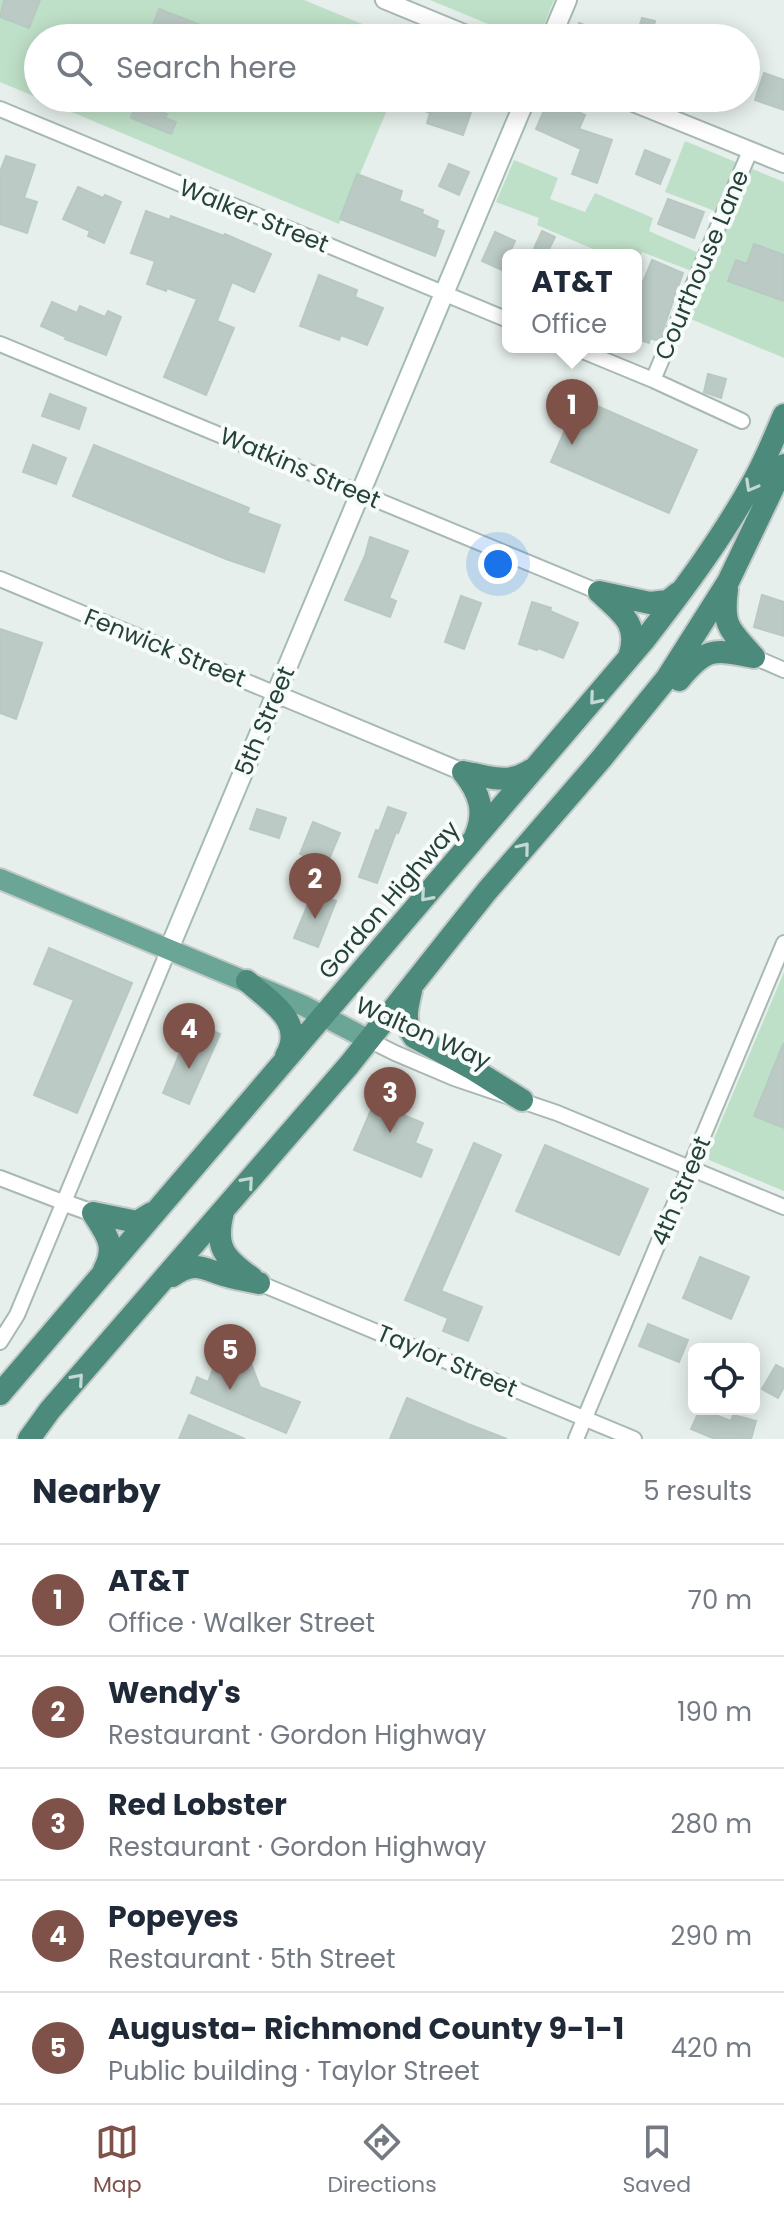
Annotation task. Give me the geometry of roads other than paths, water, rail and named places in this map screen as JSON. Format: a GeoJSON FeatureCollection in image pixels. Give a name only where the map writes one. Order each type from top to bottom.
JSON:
{"type":"FeatureCollection","features":[{"type":"Feature","properties":{"kind":"highway","name":"Gordon Highway"},"geometry":{"type":"LineString","coordinates":[[0,1394],[628,660],[687,585],[730,521],[754,480],[784,415]]}},
{"type":"Feature","properties":{"kind":"highway"},"geometry":{"type":"LineString","coordinates":[[29,1439],[50,1410],[369,1040],[487,891],[667,678],[728,582],[784,465]]}},
{"type":"Feature","properties":{"kind":"highway"},"geometry":{"type":"LineString","coordinates":[[728,582],[726,624],[754,657]]}},
{"type":"Feature","properties":{"kind":"highway"},"geometry":{"type":"LineString","coordinates":[[599,592],[650,603],[668,601],[687,585]]}},
{"type":"Feature","properties":{"kind":"highway"},"geometry":{"type":"LineString","coordinates":[[599,592],[629,624],[634,643],[628,660]]}},
{"type":"Feature","properties":{"kind":"highway"},"geometry":{"type":"LineString","coordinates":[[602,758],[642,723],[705,653],[754,657]]}},
{"type":"Feature","properties":{"kind":"highway"},"geometry":{"type":"LineString","coordinates":[[463,772],[503,780],[521,777],[539,764]]}},
{"type":"Feature","properties":{"kind":"highway"},"geometry":{"type":"LineString","coordinates":[[463,772],[472,784],[482,813],[482,821],[472,843]]}},
{"type":"Feature","properties":{"kind":"highway"},"geometry":{"type":"LineString","coordinates":[[247,981],[285,1016],[293,1031],[291,1047],[277,1070]]}},
{"type":"Feature","properties":{"kind":"highway"},"geometry":{"type":"LineString","coordinates":[[412,988],[406,1020],[414,1037],[522,1100]]}},
{"type":"Feature","properties":{"kind":"highway"},"geometry":{"type":"LineString","coordinates":[[93,1213],[137,1222],[143,1221],[163,1205]]}},
{"type":"Feature","properties":{"kind":"highway"},"geometry":{"type":"LineString","coordinates":[[223,1212],[219,1236],[224,1253],[231,1263],[259,1283]]}},
{"type":"Feature","properties":{"kind":"highway"},"geometry":{"type":"LineString","coordinates":[[93,1213],[110,1245],[109,1259],[98,1280]]}},
{"type":"Feature","properties":{"kind":"highway"},"geometry":{"type":"LineString","coordinates":[[164,1281],[192,1266],[259,1283]]}},
{"type":"Feature","properties":{"kind":"main road"},"geometry":{"type":"LineString","coordinates":[[557,24],[567,0]]}},
{"type":"Feature","properties":{"kind":"main road","name":"5th Street"},"geometry":{"type":"LineString","coordinates":[[169,949],[520,112]]}},
{"type":"Feature","properties":{"kind":"main road","name":"Walton Way"},"geometry":{"type":"LineString","coordinates":[[0,879],[247,981],[369,1040]]}},
{"type":"Feature","properties":{"kind":"street"},"geometry":{"type":"LineString","coordinates":[[384,0],[442,24]]}},
{"type":"Feature","properties":{"kind":"street","name":"Walker Street"},"geometry":{"type":"LineString","coordinates":[[0,109],[502,318]]}},
{"type":"Feature","properties":{"kind":"street"},"geometry":{"type":"LineString","coordinates":[[655,112],[784,164]]}},
{"type":"Feature","properties":{"kind":"street","name":"Courthouse Lane"},"geometry":{"type":"LineString","coordinates":[[653,380],[750,151]]}},
{"type":"Feature","properties":{"kind":"street","name":"Watkins Street"},"geometry":{"type":"LineString","coordinates":[[0,344],[599,592]]}},
{"type":"Feature","properties":{"kind":"street"},"geometry":{"type":"LineString","coordinates":[[588,353],[742,421]]}},
{"type":"Feature","properties":{"kind":"street","name":"Fenwick Street"},"geometry":{"type":"LineString","coordinates":[[0,579],[463,772]]}},
{"type":"Feature","properties":{"kind":"street"},"geometry":{"type":"LineString","coordinates":[[754,657],[784,670]]}},
{"type":"Feature","properties":{"kind":"street","name":"4th Street"},"geometry":{"type":"LineString","coordinates":[[576,1439],[784,943]]}},
{"type":"Feature","properties":{"kind":"street","name":"5th Street"},"geometry":{"type":"LineString","coordinates":[[0,1342],[17,1315],[169,949]]}},
{"type":"Feature","properties":{"kind":"street","name":"Walton Way"},"geometry":{"type":"LineString","coordinates":[[369,1040],[454,1078],[522,1100],[784,1207]]}},
{"type":"Feature","properties":{"kind":"street"},"geometry":{"type":"LineString","coordinates":[[0,1178],[93,1213]]}},
{"type":"Feature","properties":{"kind":"street","name":"Taylor Street"},"geometry":{"type":"LineString","coordinates":[[259,1283],[634,1439]]}},
{"type":"Feature","properties":{"kind":"place","name":"AT&T"},"geometry":{"type":"Point","coordinates":[572,445]}},
{"type":"Feature","properties":{"kind":"place","name":"Wendy's"},"geometry":{"type":"Point","coordinates":[315,919]}},
{"type":"Feature","properties":{"kind":"place","name":"Popeyes"},"geometry":{"type":"Point","coordinates":[189,1069]}},
{"type":"Feature","properties":{"kind":"place","name":"Red Lobster"},"geometry":{"type":"Point","coordinates":[390,1133]}},
{"type":"Feature","properties":{"kind":"place","name":"Augusta- Richmond County 9-1-1"},"geometry":{"type":"Point","coordinates":[230,1390]}}]}
